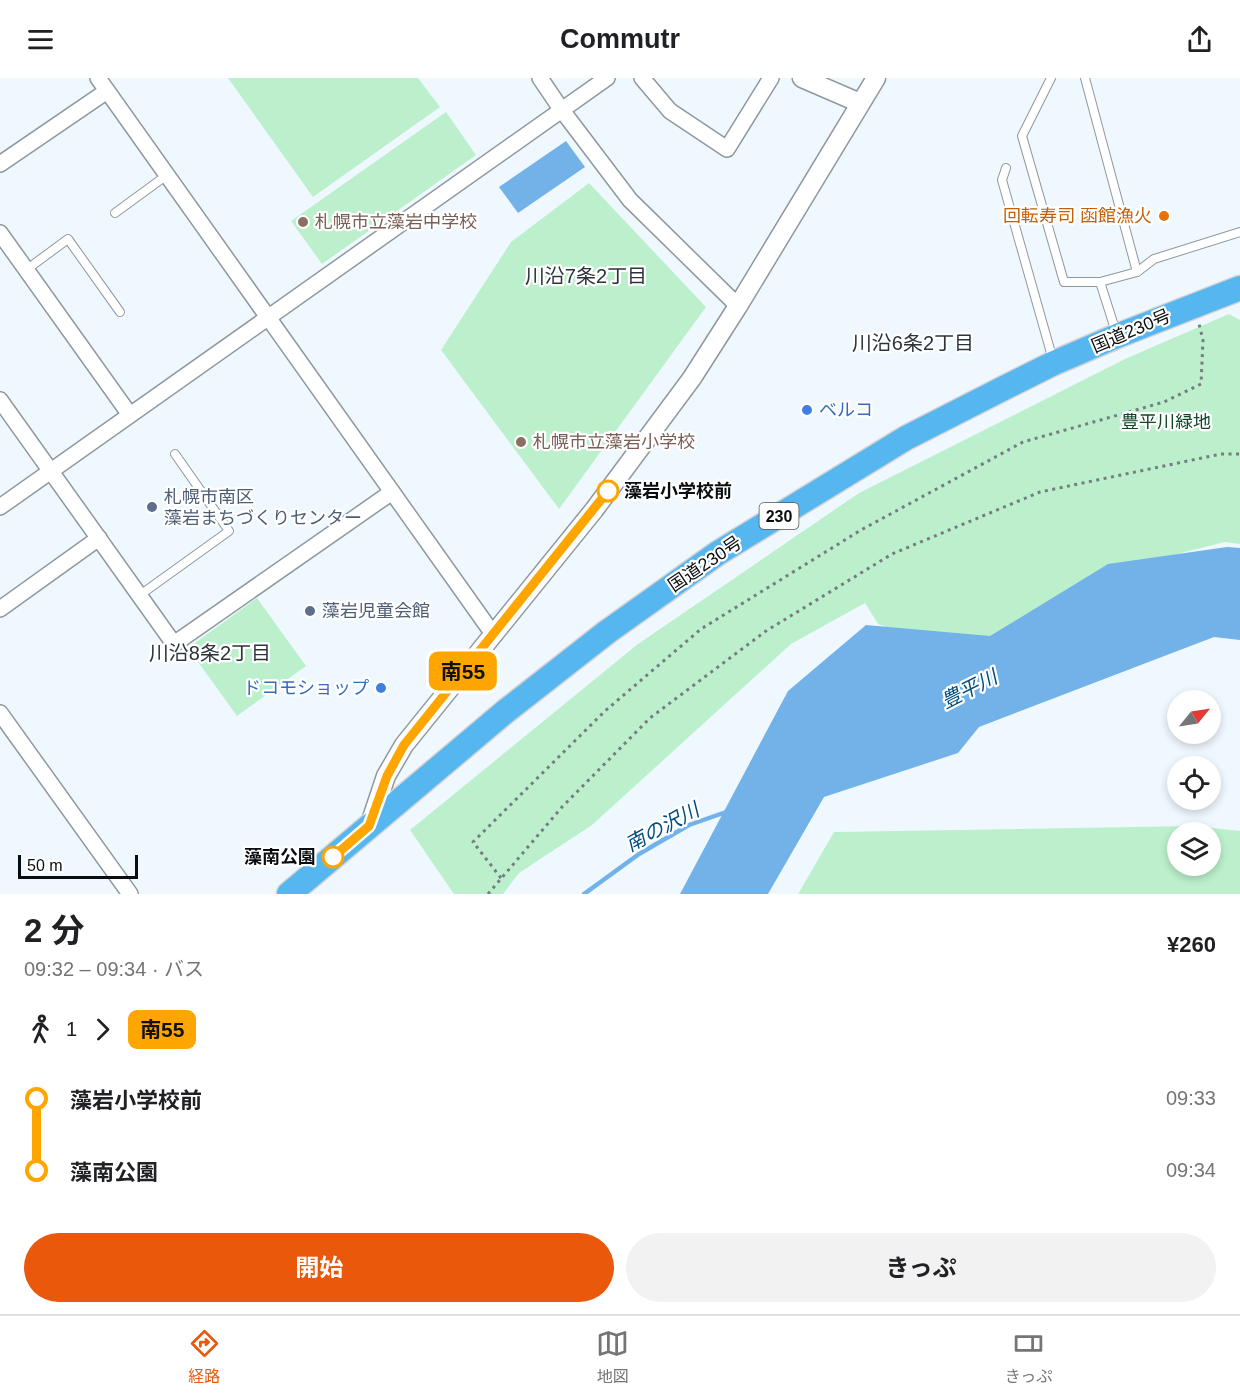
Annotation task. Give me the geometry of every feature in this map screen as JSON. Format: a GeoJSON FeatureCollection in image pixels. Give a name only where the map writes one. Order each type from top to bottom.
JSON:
{"type":"FeatureCollection","features":[{"type":"Feature","properties":{"kind":"highway","name":"国道230号"},"geometry":{"type":"LineString","coordinates":[[289,894],[447,760],[589,646],[718,553],[906,438],[1054,363],[1240,288]]}},
{"type":"Feature","properties":{"kind":"street"},"geometry":{"type":"LineString","coordinates":[[540,78],[630,200],[738,306]]}},
{"type":"Feature","properties":{"kind":"street"},"geometry":{"type":"LineString","coordinates":[[0,507],[607,78]]}},
{"type":"Feature","properties":{"kind":"street"},"geometry":{"type":"LineString","coordinates":[[642,78],[670,111],[727,149],[771,78]]}},
{"type":"Feature","properties":{"kind":"street"},"geometry":{"type":"LineString","coordinates":[[802,78],[860,104]]}},
{"type":"Feature","properties":{"kind":"street"},"geometry":{"type":"LineString","coordinates":[[369,826],[387,776],[404,745],[601,501],[692,378],[876,78]]}},
{"type":"Feature","properties":{"kind":"street"},"geometry":{"type":"LineString","coordinates":[[0,164],[103,84],[493,634]]}},
{"type":"Feature","properties":{"kind":"street"},"geometry":{"type":"LineString","coordinates":[[0,233],[130,415]]}},
{"type":"Feature","properties":{"kind":"street"},"geometry":{"type":"LineString","coordinates":[[0,400],[174,644],[392,492]]}},
{"type":"Feature","properties":{"kind":"street"},"geometry":{"type":"LineString","coordinates":[[0,609],[99,538]]}},
{"type":"Feature","properties":{"kind":"street"},"geometry":{"type":"LineString","coordinates":[[0,712],[130,894]]}},
{"type":"Feature","properties":{"kind":"lane"},"geometry":{"type":"LineString","coordinates":[[1051,78],[1022,136],[1064,282],[1100,282],[1137,273],[1154,259],[1240,232]]}},
{"type":"Feature","properties":{"kind":"lane"},"geometry":{"type":"LineString","coordinates":[[1085,78],[1137,273]]}},
{"type":"Feature","properties":{"kind":"lane"},"geometry":{"type":"LineString","coordinates":[[1006,168],[1002,180],[1054,363]]}},
{"type":"Feature","properties":{"kind":"lane"},"geometry":{"type":"LineString","coordinates":[[115,213],[167,175]]}},
{"type":"Feature","properties":{"kind":"lane"},"geometry":{"type":"LineString","coordinates":[[26,270],[68,239],[120,312]]}},
{"type":"Feature","properties":{"kind":"lane"},"geometry":{"type":"LineString","coordinates":[[1100,282],[1117,336]]}},
{"type":"Feature","properties":{"kind":"lane"},"geometry":{"type":"LineString","coordinates":[[140,595],[229,531],[175,454]]}},
{"type":"Feature","properties":{"kind":"path"},"geometry":{"type":"LineString","coordinates":[[501,878],[473,842],[605,711],[701,629],[861,530],[1023,442],[1164,402],[1201,384],[1203,340],[1195,305]]}},
{"type":"Feature","properties":{"kind":"path"},"geometry":{"type":"LineString","coordinates":[[488,894],[562,807],[650,718],[766,631],[892,554],[1040,492],[1221,454],[1240,454]]}},
{"type":"Feature","properties":{"kind":"green space"},"geometry":{"type":"Polygon","coordinates":[[[228,78],[418,78],[440,107],[313,197],[228,78]]]}},
{"type":"Feature","properties":{"kind":"green space"},"geometry":{"type":"Polygon","coordinates":[[[446,112],[476,155],[322,264],[291,221],[446,112]]]}},
{"type":"Feature","properties":{"kind":"green space"},"geometry":{"type":"Polygon","coordinates":[[[589,183],[706,307],[559,509],[441,350],[511,242],[589,183]]]}},
{"type":"Feature","properties":{"kind":"green space","name":"豊平川緑地"},"geometry":{"type":"Polygon","coordinates":[[[1229,314],[1240,320],[1240,544],[1225,542],[1169,556],[999,643],[925,640],[878,624],[865,603],[791,644],[592,825],[519,873],[503,894],[454,894],[410,830],[638,644],[859,493],[1127,358],[1229,314]]]}},
{"type":"Feature","properties":{"kind":"green space"},"geometry":{"type":"Polygon","coordinates":[[[257,598],[306,666],[237,716],[188,648],[257,598]]]}},
{"type":"Feature","properties":{"kind":"green space"},"geometry":{"type":"Polygon","coordinates":[[[1167,826],[1167,876],[1221,876],[1221,829],[1240,831],[1240,894],[798,894],[834,832],[1167,826]]]}},
{"type":"Feature","properties":{"kind":"water"},"geometry":{"type":"Polygon","coordinates":[[[566,141],[585,167],[518,213],[499,187],[566,141]]]}},
{"type":"Feature","properties":{"kind":"water","name":"豊平川"},"geometry":{"type":"Polygon","coordinates":[[[1227,547],[1240,548],[1240,640],[1214,637],[979,727],[958,753],[824,797],[768,894],[680,894],[788,691],[866,625],[990,636],[1108,564],[1227,547]]]}},
{"type":"Feature","properties":{"kind":"waterway","name":"南の沢川"},"geometry":{"type":"LineString","coordinates":[[584,894],[639,854],[689,825],[729,811]]}},
{"type":"Feature","properties":{"kind":"bus line","name":"南55"},"geometry":{"type":"LineString","coordinates":[[333,857],[369,826],[387,776],[404,745],[608,491]]}},
{"type":"Feature","properties":{"kind":"place","name":"回転寿司 函館漁火"},"geometry":{"type":"Point","coordinates":[1164,216]}},
{"type":"Feature","properties":{"kind":"place","name":"札幌市立藻岩中学校"},"geometry":{"type":"Point","coordinates":[303,222]}},
{"type":"Feature","properties":{"kind":"place","name":"ベルコ"},"geometry":{"type":"Point","coordinates":[807,410]}},
{"type":"Feature","properties":{"kind":"place","name":"札幌市立藻岩小学校"},"geometry":{"type":"Point","coordinates":[521,442]}},
{"type":"Feature","properties":{"kind":"place","name":"藻岩小学校前"},"geometry":{"type":"Point","coordinates":[608,491]}},
{"type":"Feature","properties":{"kind":"place","name":"札幌市南区 藻岩まちづくりセンター"},"geometry":{"type":"Point","coordinates":[152,507]}},
{"type":"Feature","properties":{"kind":"place","name":"藻岩児童会館"},"geometry":{"type":"Point","coordinates":[310,611]}},
{"type":"Feature","properties":{"kind":"place","name":"ドコモショップ"},"geometry":{"type":"Point","coordinates":[381,688]}},
{"type":"Feature","properties":{"kind":"place","name":"藻南公園"},"geometry":{"type":"Point","coordinates":[333,857]}},
{"type":"Feature","properties":{"kind":"district","name":"川沿7条2丁目"},"geometry":{"type":"Point","coordinates":[586,276]}},
{"type":"Feature","properties":{"kind":"district","name":"川沿6条2丁目"},"geometry":{"type":"Point","coordinates":[913,343]}},
{"type":"Feature","properties":{"kind":"district","name":"川沿8条2丁目"},"geometry":{"type":"Point","coordinates":[210,653]}}]}
